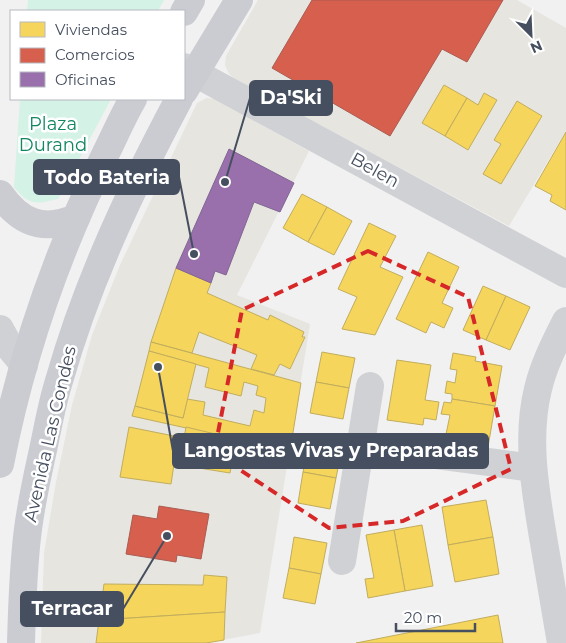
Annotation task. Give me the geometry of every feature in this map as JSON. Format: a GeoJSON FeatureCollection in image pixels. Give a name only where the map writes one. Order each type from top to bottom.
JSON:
{"type":"FeatureCollection","features":[{"type":"Feature","properties":{"kind":"main road"},"geometry":{"type":"LineString","coordinates":[[187,77],[239,0]]}},
{"type":"Feature","properties":{"kind":"main road"},"geometry":{"type":"LineString","coordinates":[[0,464],[13,405],[12,361],[56,268],[76,218],[133,100]]}},
{"type":"Feature","properties":{"kind":"main road","name":"Avenida Las Condes"},"geometry":{"type":"LineString","coordinates":[[21,643],[22,592],[28,527],[58,381],[90,287],[109,242],[137,182],[179,100]]}},
{"type":"Feature","properties":{"kind":"main road"},"geometry":{"type":"LineString","coordinates":[[0,194],[14,211],[29,222],[51,225],[64,223],[76,218]]}},
{"type":"Feature","properties":{"kind":"street","name":"Belen"},"geometry":{"type":"LineString","coordinates":[[187,77],[566,274]]}},
{"type":"Feature","properties":{"kind":"street"},"geometry":{"type":"LineString","coordinates":[[561,643],[538,508],[533,468],[533,433],[538,390],[549,354],[566,322]]}},
{"type":"Feature","properties":{"kind":"street"},"geometry":{"type":"LineString","coordinates":[[0,329],[11,349],[12,361]]}},
{"type":"Feature","properties":{"kind":"street"},"geometry":{"type":"LineString","coordinates":[[342,562],[370,386]]}},
{"type":"Feature","properties":{"kind":"street"},"geometry":{"type":"LineString","coordinates":[[361,445],[533,468]]}},
{"type":"Feature","properties":{"kind":"highlighted area"},"geometry":{"type":"Polygon","coordinates":[[[368,251],[468,297],[511,469],[403,521],[329,528],[214,453],[242,310],[368,251]]]}},
{"type":"Feature","properties":{"kind":"shaded area"},"geometry":{"type":"Polygon","coordinates":[[[258,0],[517,0],[566,28],[566,131],[509,226],[236,80],[229,74],[225,65],[226,56],[258,0]]]}},
{"type":"Feature","properties":{"kind":"shaded area"},"geometry":{"type":"Polygon","coordinates":[[[207,98],[215,99],[309,151],[237,295],[310,324],[260,633],[206,643],[41,643],[44,553],[72,405],[92,335],[120,265],[197,103],[207,98]]]}},
{"type":"Feature","properties":{"kind":"green space"},"geometry":{"type":"Polygon","coordinates":[[[28,0],[164,0],[159,10],[27,10],[28,0]]]}},
{"type":"Feature","properties":{"kind":"green space","name":"Plaza Durand"},"geometry":{"type":"Polygon","coordinates":[[[20,100],[110,100],[58,199],[33,202],[24,198],[14,187],[20,100]]]}},
{"type":"Feature","properties":{"kind":"building: Viviendas"},"geometry":{"type":"Polygon","coordinates":[[[444,85],[467,98],[445,136],[422,123],[444,85]]]}},
{"type":"Feature","properties":{"kind":"building: Viviendas"},"geometry":{"type":"Polygon","coordinates":[[[484,93],[497,100],[468,150],[445,136],[467,98],[478,105],[484,93]]]}},
{"type":"Feature","properties":{"kind":"building: Viviendas"},"geometry":{"type":"Polygon","coordinates":[[[517,101],[542,116],[501,184],[483,174],[501,144],[494,140],[517,101]]]}},
{"type":"Feature","properties":{"kind":"building: Viviendas"},"geometry":{"type":"Polygon","coordinates":[[[566,132],[566,210],[550,201],[552,195],[535,186],[566,132]]]}},
{"type":"Feature","properties":{"kind":"building: Viviendas"},"geometry":{"type":"Polygon","coordinates":[[[302,194],[327,207],[308,242],[283,228],[302,194]]]}},
{"type":"Feature","properties":{"kind":"building: Viviendas"},"geometry":{"type":"Polygon","coordinates":[[[327,207],[352,221],[334,255],[308,242],[327,207]]]}},
{"type":"Feature","properties":{"kind":"building: Viviendas"},"geometry":{"type":"Polygon","coordinates":[[[369,223],[396,236],[380,267],[403,277],[375,335],[342,329],[357,297],[338,289],[369,223]]]}},
{"type":"Feature","properties":{"kind":"building: Viviendas"},"geometry":{"type":"Polygon","coordinates":[[[428,252],[459,267],[442,303],[453,308],[444,328],[431,322],[426,333],[396,319],[428,252]]]}},
{"type":"Feature","properties":{"kind":"building: Viviendas"},"geometry":{"type":"Polygon","coordinates":[[[176,268],[211,283],[207,293],[268,320],[270,315],[304,332],[302,337],[305,337],[290,369],[280,364],[274,375],[251,369],[257,355],[199,332],[192,353],[151,342],[176,268]]]}},
{"type":"Feature","properties":{"kind":"building: Viviendas"},"geometry":{"type":"Polygon","coordinates":[[[483,286],[506,296],[486,340],[463,330],[483,286]]]}},
{"type":"Feature","properties":{"kind":"building: Viviendas"},"geometry":{"type":"Polygon","coordinates":[[[506,296],[530,307],[510,350],[486,340],[506,296]]]}},
{"type":"Feature","properties":{"kind":"building: Viviendas"},"geometry":{"type":"Polygon","coordinates":[[[151,342],[301,383],[290,451],[132,416],[135,406],[183,418],[187,399],[205,402],[203,415],[250,426],[254,410],[264,413],[266,398],[256,395],[258,386],[244,382],[241,396],[205,387],[209,368],[149,351],[151,342]]]}},
{"type":"Feature","properties":{"kind":"building: Viviendas"},"geometry":{"type":"Polygon","coordinates":[[[149,351],[196,364],[183,418],[135,406],[149,351]]]}},
{"type":"Feature","properties":{"kind":"building: Viviendas"},"geometry":{"type":"Polygon","coordinates":[[[322,352],[355,358],[349,388],[316,382],[322,352]]]}},
{"type":"Feature","properties":{"kind":"building: Viviendas"},"geometry":{"type":"Polygon","coordinates":[[[453,353],[476,357],[475,361],[502,366],[495,406],[452,399],[452,394],[445,393],[447,381],[455,383],[457,370],[450,369],[453,353]]]}},
{"type":"Feature","properties":{"kind":"building: Viviendas"},"geometry":{"type":"Polygon","coordinates":[[[397,360],[431,365],[425,400],[439,402],[436,420],[424,418],[423,425],[387,420],[397,360]]]}},
{"type":"Feature","properties":{"kind":"building: Viviendas"},"geometry":{"type":"Polygon","coordinates":[[[316,382],[349,388],[343,419],[310,413],[316,382]]]}},
{"type":"Feature","properties":{"kind":"building: Viviendas"},"geometry":{"type":"Polygon","coordinates":[[[452,399],[495,406],[488,447],[445,439],[450,415],[441,414],[444,402],[451,403],[452,399]]]}},
{"type":"Feature","properties":{"kind":"building: Viviendas"},"geometry":{"type":"Polygon","coordinates":[[[129,427],[184,438],[186,427],[236,439],[230,473],[174,464],[171,484],[120,477],[129,427]]]}},
{"type":"Feature","properties":{"kind":"building: Viviendas"},"geometry":{"type":"Polygon","coordinates":[[[309,442],[342,448],[336,478],[303,472],[309,442]]]}},
{"type":"Feature","properties":{"kind":"building: Viviendas"},"geometry":{"type":"Polygon","coordinates":[[[303,472],[336,478],[330,509],[298,503],[303,472]]]}},
{"type":"Feature","properties":{"kind":"building: Viviendas"},"geometry":{"type":"Polygon","coordinates":[[[486,500],[493,537],[448,545],[442,507],[486,500]]]}},
{"type":"Feature","properties":{"kind":"building: Viviendas"},"geometry":{"type":"Polygon","coordinates":[[[422,525],[433,586],[405,591],[394,530],[422,525]]]}},
{"type":"Feature","properties":{"kind":"building: Viviendas"},"geometry":{"type":"Polygon","coordinates":[[[394,530],[405,591],[368,598],[365,579],[374,578],[366,535],[394,530]]]}},
{"type":"Feature","properties":{"kind":"building: Viviendas"},"geometry":{"type":"Polygon","coordinates":[[[294,537],[327,543],[321,574],[289,568],[294,537]]]}},
{"type":"Feature","properties":{"kind":"building: Viviendas"},"geometry":{"type":"Polygon","coordinates":[[[493,537],[499,574],[455,582],[448,545],[493,537]]]}},
{"type":"Feature","properties":{"kind":"building: Viviendas"},"geometry":{"type":"Polygon","coordinates":[[[289,568],[321,574],[315,604],[283,598],[289,568]]]}},
{"type":"Feature","properties":{"kind":"building: Viviendas"},"geometry":{"type":"Polygon","coordinates":[[[204,575],[227,577],[225,612],[99,620],[104,584],[203,585],[204,575]]]}},
{"type":"Feature","properties":{"kind":"building: Viviendas"},"geometry":{"type":"Polygon","coordinates":[[[225,612],[224,640],[206,643],[96,643],[99,620],[225,612]]]}},
{"type":"Feature","properties":{"kind":"building: Viviendas"},"geometry":{"type":"Polygon","coordinates":[[[498,615],[503,643],[356,643],[498,615]]]}},
{"type":"Feature","properties":{"kind":"building: Comercios"},"geometry":{"type":"Polygon","coordinates":[[[312,0],[503,0],[467,62],[442,49],[390,136],[272,68],[312,0]]]}},
{"type":"Feature","properties":{"kind":"building: Comercios"},"geometry":{"type":"Polygon","coordinates":[[[159,506],[209,514],[201,559],[177,555],[176,562],[126,554],[133,515],[157,519],[159,506]]]}},
{"type":"Feature","properties":{"kind":"building: Oficinas"},"geometry":{"type":"Polygon","coordinates":[[[229,149],[294,183],[280,212],[254,202],[226,275],[215,271],[211,283],[176,268],[229,149]]]}},
{"type":"Feature","properties":{"kind":"place","name":"Da'Ski"},"geometry":{"type":"Point","coordinates":[225,182]}},
{"type":"Feature","properties":{"kind":"place","name":"Todo Bateria"},"geometry":{"type":"Point","coordinates":[194,254]}},
{"type":"Feature","properties":{"kind":"place","name":"Langostas Vivas y Preparadas"},"geometry":{"type":"Point","coordinates":[158,367]}},
{"type":"Feature","properties":{"kind":"place","name":"Terracar"},"geometry":{"type":"Point","coordinates":[167,536]}}]}
